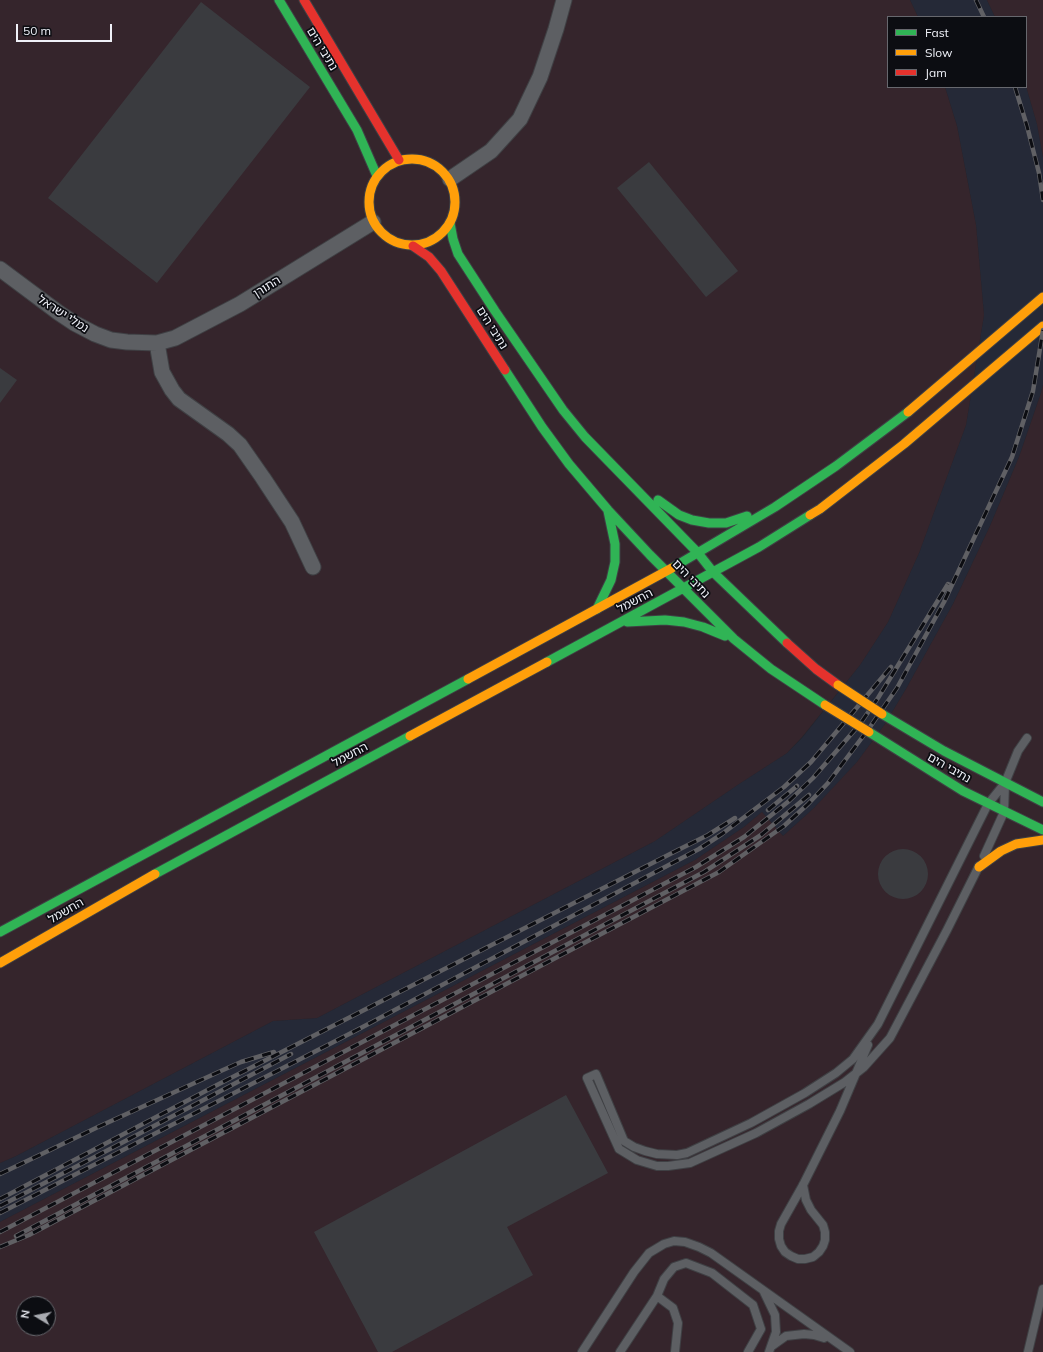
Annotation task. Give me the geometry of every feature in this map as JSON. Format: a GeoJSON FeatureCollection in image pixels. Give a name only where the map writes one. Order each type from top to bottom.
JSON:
{"type":"FeatureCollection","features":[{"type":"Feature","properties":{"kind":"street","name":"נתיבי הים"},"geometry":{"type":"LineString","coordinates":[[279,0],[357,130],[377,176]]}},
{"type":"Feature","properties":{"kind":"street","name":"נתיבי הים"},"geometry":{"type":"LineString","coordinates":[[304,0],[399,160]]}},
{"type":"Feature","properties":{"kind":"street"},"geometry":{"type":"LineString","coordinates":[[450,180],[491,151],[520,119],[540,77],[564,0]]}},
{"type":"Feature","properties":{"kind":"street"},"geometry":{"type":"LineString","coordinates":[[411,158],[428,161],[442,170],[450,180],[456,201],[454,213],[450,223],[435,240],[413,246],[401,244],[390,240],[380,232],[373,222],[369,211],[371,186],[377,176],[387,166],[399,160],[411,158]]}},
{"type":"Feature","properties":{"kind":"street","name":"התורן"},"geometry":{"type":"LineString","coordinates":[[157,343],[175,338],[240,304],[373,222]]}},
{"type":"Feature","properties":{"kind":"street","name":"נתיבי הים"},"geometry":{"type":"LineString","coordinates":[[450,223],[458,254],[563,410],[585,437],[698,554],[713,572],[774,632],[816,669],[882,714],[944,751],[1043,802]]}},
{"type":"Feature","properties":{"kind":"street","name":"נתיבי הים"},"geometry":{"type":"LineString","coordinates":[[413,246],[429,257],[441,271],[542,427],[569,464],[608,510],[666,572],[734,639],[771,669],[824,705],[908,758],[988,804],[1043,830]]}},
{"type":"Feature","properties":{"kind":"street","name":"נמלי ישראל"},"geometry":{"type":"LineString","coordinates":[[0,269],[74,323],[95,334],[116,341],[157,343]]}},
{"type":"Feature","properties":{"kind":"street"},"geometry":{"type":"LineString","coordinates":[[620,473],[679,515],[692,520],[709,523],[726,523],[775,507],[836,466],[906,413],[1043,297]]}},
{"type":"Feature","properties":{"kind":"street","name":"החשמל"},"geometry":{"type":"LineString","coordinates":[[0,963],[150,876],[759,547],[820,509],[904,444],[1043,326]]}},
{"type":"Feature","properties":{"kind":"street"},"geometry":{"type":"LineString","coordinates":[[157,343],[162,372],[172,390],[179,400],[228,434],[240,445],[292,522],[313,567]]}},
{"type":"Feature","properties":{"kind":"street","name":"החשמל"},"geometry":{"type":"LineString","coordinates":[[0,932],[666,572],[775,507]]}},
{"type":"Feature","properties":{"kind":"street"},"geometry":{"type":"LineString","coordinates":[[597,609],[611,580],[615,562],[615,544],[608,510]]}},
{"type":"Feature","properties":{"kind":"street"},"geometry":{"type":"LineString","coordinates":[[620,623],[665,620],[684,622],[703,627],[734,639]]}},
{"type":"Feature","properties":{"kind":"street"},"geometry":{"type":"LineString","coordinates":[[979,867],[1001,850],[1016,844],[1043,840]]}},
{"type":"Feature","properties":{"kind":"lane"},"geometry":{"type":"LineString","coordinates":[[803,1186],[806,1200],[811,1210],[823,1225],[825,1240],[823,1246],[813,1257],[798,1259],[785,1252],[781,1246],[779,1231],[781,1224],[803,1186],[840,1111],[878,1024],[988,804],[1005,783],[1018,751],[1027,738]]}},
{"type":"Feature","properties":{"kind":"lane"},"geometry":{"type":"LineString","coordinates":[[878,1024],[853,1059],[836,1073],[805,1093],[751,1123],[687,1153],[677,1155],[657,1154],[640,1149],[624,1141],[596,1074],[587,1078],[619,1149],[637,1160],[646,1163],[668,1166],[690,1163],[756,1133],[809,1104],[856,1073],[864,1067],[890,1038],[948,930],[1004,812],[1005,783]]}},
{"type":"Feature","properties":{"kind":"lane"},"geometry":{"type":"LineString","coordinates":[[582,1352],[634,1272],[649,1253],[664,1244],[674,1241],[685,1242],[710,1253],[850,1352]]}},
{"type":"Feature","properties":{"kind":"lane"},"geometry":{"type":"LineString","coordinates":[[620,1352],[657,1296],[664,1279],[674,1267],[686,1263],[712,1273],[753,1304],[760,1329],[748,1352]]}},
{"type":"Feature","properties":{"kind":"lane"},"geometry":{"type":"LineString","coordinates":[[1028,1352],[1043,1289]]}},
{"type":"Feature","properties":{"kind":"lane"},"geometry":{"type":"LineString","coordinates":[[762,1290],[775,1315],[776,1332],[770,1349]]}},
{"type":"Feature","properties":{"kind":"lane"},"geometry":{"type":"LineString","coordinates":[[657,1296],[673,1308],[678,1323],[675,1352]]}},
{"type":"Feature","properties":{"kind":"lane"},"geometry":{"type":"LineString","coordinates":[[770,1349],[786,1336],[814,1334],[831,1339]]}},
{"type":"Feature","properties":{"kind":"shaded area"},"geometry":{"type":"Polygon","coordinates":[[[0,0],[910,0],[918,16],[887,16],[887,88],[945,88],[957,126],[976,225],[984,315],[966,425],[919,553],[888,622],[860,665],[802,737],[787,753],[655,841],[317,1018],[273,1021],[0,1163],[0,0]]]}},
{"type":"Feature","properties":{"kind":"shaded area"},"geometry":{"type":"Polygon","coordinates":[[[910,0],[987,0],[995,16],[918,16],[910,0]]]}},
{"type":"Feature","properties":{"kind":"shaded area"},"geometry":{"type":"Polygon","coordinates":[[[987,0],[1043,0],[1043,157],[1037,124],[1027,88],[1027,16],[995,16],[987,0]]]}},
{"type":"Feature","properties":{"kind":"shaded area"},"geometry":{"type":"Polygon","coordinates":[[[945,88],[1027,88],[1037,124],[1043,157],[1043,385],[1019,457],[990,526],[953,604],[885,724],[857,762],[814,808],[783,836],[762,812],[744,827],[695,860],[0,1222],[0,1163],[273,1021],[317,1018],[655,841],[787,753],[802,738],[860,665],[888,622],[919,553],[966,425],[984,315],[976,225],[957,126],[945,88]]]}},
{"type":"Feature","properties":{"kind":"shaded area"},"geometry":{"type":"Polygon","coordinates":[[[1043,385],[1043,1352],[0,1352],[0,1222],[695,860],[744,827],[762,812],[783,836],[814,808],[857,762],[885,724],[953,604],[990,526],[1019,457],[1043,385]]]}},
{"type":"Feature","properties":{"kind":"building"},"geometry":{"type":"Polygon","coordinates":[[[201,2],[310,87],[157,283],[48,198],[201,2]]]}},
{"type":"Feature","properties":{"kind":"building"},"geometry":{"type":"Polygon","coordinates":[[[649,162],[738,271],[706,297],[617,188],[649,162]]]}},
{"type":"Feature","properties":{"kind":"building"},"geometry":{"type":"Polygon","coordinates":[[[0,368],[17,380],[0,403],[0,368]]]}},
{"type":"Feature","properties":{"kind":"building"},"geometry":{"type":"Polygon","coordinates":[[[898,849],[908,849],[921,856],[928,869],[928,879],[921,892],[908,899],[898,899],[889,895],[882,888],[878,879],[878,869],[882,860],[889,853],[898,849]]]}},
{"type":"Feature","properties":{"kind":"building"},"geometry":{"type":"Polygon","coordinates":[[[566,1095],[608,1173],[507,1227],[533,1275],[392,1352],[378,1352],[314,1232],[566,1095]]]}},
{"type":"Feature","properties":{"kind":"railway"},"geometry":{"type":"LineString","coordinates":[[976,0],[984,16]]}},
{"type":"Feature","properties":{"kind":"railway"},"geometry":{"type":"LineString","coordinates":[[1015,88],[1039,173],[1043,200]]}},
{"type":"Feature","properties":{"kind":"railway"},"geometry":{"type":"LineString","coordinates":[[0,1247],[29,1235],[719,872],[784,826],[828,783],[870,727],[897,688],[944,602],[1012,457],[1033,391],[1043,330]]}},
{"type":"Feature","properties":{"kind":"railway"},"geometry":{"type":"LineString","coordinates":[[0,1232],[696,867],[744,837],[789,801],[813,778],[860,724],[878,698],[948,584]]}},
{"type":"Feature","properties":{"kind":"railway"},"geometry":{"type":"LineString","coordinates":[[0,1213],[357,1030],[699,849],[722,834],[784,787],[811,762],[891,667]]}},
{"type":"Feature","properties":{"kind":"railway"},"geometry":{"type":"LineString","coordinates":[[768,810],[797,786]]}},
{"type":"Feature","properties":{"kind":"railway"},"geometry":{"type":"LineString","coordinates":[[16,1236],[704,872],[761,835],[809,795]]}},
{"type":"Feature","properties":{"kind":"railway"},"geometry":{"type":"LineString","coordinates":[[0,1199],[217,1085],[708,835],[735,818]]}},
{"type":"Feature","properties":{"kind":"railway"},"geometry":{"type":"LineString","coordinates":[[0,1174],[223,1070],[241,1062],[274,1052]]}},
{"type":"Feature","properties":{"kind":"railway"},"geometry":{"type":"LineString","coordinates":[[0,1206],[291,1054]]}},
{"type":"Feature","properties":{"kind":"traffic: fast"},"geometry":{"type":"LineString","coordinates":[[279,0],[357,130],[377,176]]}},
{"type":"Feature","properties":{"kind":"traffic: fast"},"geometry":{"type":"LineString","coordinates":[[450,223],[458,254],[563,410],[585,437],[698,553],[713,572],[787,643]]}},
{"type":"Feature","properties":{"kind":"traffic: fast"},"geometry":{"type":"LineString","coordinates":[[505,370],[542,427],[569,464],[608,510],[650,555],[734,639],[771,669],[825,705]]}},
{"type":"Feature","properties":{"kind":"traffic: fast"},"geometry":{"type":"LineString","coordinates":[[672,568],[775,507],[836,466],[908,412]]}},
{"type":"Feature","properties":{"kind":"traffic: fast"},"geometry":{"type":"LineString","coordinates":[[658,500],[679,515],[692,520],[709,523],[726,523],[747,516]]}},
{"type":"Feature","properties":{"kind":"traffic: fast"},"geometry":{"type":"LineString","coordinates":[[597,609],[611,580],[615,562],[615,544],[608,511]]}},
{"type":"Feature","properties":{"kind":"traffic: fast"},"geometry":{"type":"LineString","coordinates":[[547,662],[759,547],[810,515]]}},
{"type":"Feature","properties":{"kind":"traffic: fast"},"geometry":{"type":"LineString","coordinates":[[627,622],[665,620],[684,622],[703,627],[725,636]]}},
{"type":"Feature","properties":{"kind":"traffic: fast"},"geometry":{"type":"LineString","coordinates":[[0,932],[468,679]]}},
{"type":"Feature","properties":{"kind":"traffic: fast"},"geometry":{"type":"LineString","coordinates":[[882,714],[944,751],[1043,802]]}},
{"type":"Feature","properties":{"kind":"traffic: fast"},"geometry":{"type":"LineString","coordinates":[[869,732],[963,791],[1043,830]]}},
{"type":"Feature","properties":{"kind":"traffic: fast"},"geometry":{"type":"LineString","coordinates":[[155,874],[410,736]]}},
{"type":"Feature","properties":{"kind":"traffic: slow"},"geometry":{"type":"LineString","coordinates":[[404,159],[420,159],[429,162],[443,171],[452,185],[455,194],[455,202],[455,210],[452,219],[443,233],[429,242],[420,245],[404,245],[388,238],[381,233],[376,226],[369,210],[369,194],[376,178],[381,171],[388,166],[404,159]]}},
{"type":"Feature","properties":{"kind":"traffic: slow"},"geometry":{"type":"LineString","coordinates":[[908,412],[1043,297]]}},
{"type":"Feature","properties":{"kind":"traffic: slow"},"geometry":{"type":"LineString","coordinates":[[810,515],[820,509],[904,444],[1043,326]]}},
{"type":"Feature","properties":{"kind":"traffic: slow"},"geometry":{"type":"LineString","coordinates":[[468,679],[672,568]]}},
{"type":"Feature","properties":{"kind":"traffic: slow"},"geometry":{"type":"LineString","coordinates":[[410,736],[547,662]]}},
{"type":"Feature","properties":{"kind":"traffic: slow"},"geometry":{"type":"LineString","coordinates":[[838,685],[882,714]]}},
{"type":"Feature","properties":{"kind":"traffic: slow"},"geometry":{"type":"LineString","coordinates":[[825,705],[869,732]]}},
{"type":"Feature","properties":{"kind":"traffic: slow"},"geometry":{"type":"LineString","coordinates":[[979,867],[1001,851],[1016,844],[1043,840]]}},
{"type":"Feature","properties":{"kind":"traffic: slow"},"geometry":{"type":"LineString","coordinates":[[0,963],[155,874]]}},
{"type":"Feature","properties":{"kind":"traffic: jam"},"geometry":{"type":"LineString","coordinates":[[304,0],[399,160]]}},
{"type":"Feature","properties":{"kind":"traffic: jam"},"geometry":{"type":"LineString","coordinates":[[413,246],[429,257],[441,271],[505,370]]}},
{"type":"Feature","properties":{"kind":"traffic: jam"},"geometry":{"type":"LineString","coordinates":[[787,643],[816,669],[838,685]]}}]}
